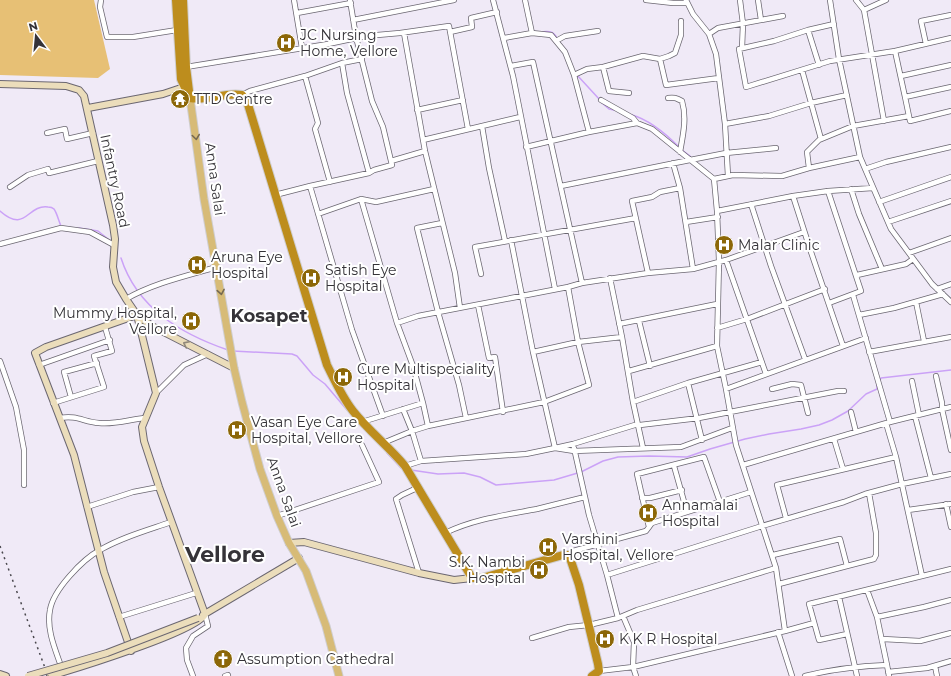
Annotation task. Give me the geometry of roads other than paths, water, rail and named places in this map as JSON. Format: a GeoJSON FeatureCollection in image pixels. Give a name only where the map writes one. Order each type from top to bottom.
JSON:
{"type":"FeatureCollection","features":[{"type":"Feature","properties":{"kind":"highway","name":"Anna Salai"},"geometry":{"type":"LineString","coordinates":[[176,0],[181,79],[190,98]]}},
{"type":"Feature","properties":{"kind":"highway","name":"Anna Salai"},"geometry":{"type":"LineString","coordinates":[[183,0],[186,67],[190,98]]}},
{"type":"Feature","properties":{"kind":"highway"},"geometry":{"type":"LineString","coordinates":[[190,98],[201,100],[233,94],[242,95],[247,101],[327,365],[341,393],[362,422],[405,466],[472,578],[482,578],[564,555],[569,555],[589,625],[598,664],[595,674]]}},
{"type":"Feature","properties":{"kind":"main road","name":"Anna Salai"},"geometry":{"type":"LineString","coordinates":[[190,98],[204,199],[234,368],[260,469],[277,516],[289,543],[306,571],[326,626],[339,676]]}},
{"type":"Feature","properties":{"kind":"street"},"geometry":{"type":"LineString","coordinates":[[101,0],[100,7],[107,37],[133,37],[177,30]]}},
{"type":"Feature","properties":{"kind":"street"},"geometry":{"type":"LineString","coordinates":[[294,0],[302,48]]}},
{"type":"Feature","properties":{"kind":"street"},"geometry":{"type":"LineString","coordinates":[[354,20],[454,0]]}},
{"type":"Feature","properties":{"kind":"street"},"geometry":{"type":"LineString","coordinates":[[493,0],[511,66],[555,289]]}},
{"type":"Feature","properties":{"kind":"street"},"geometry":{"type":"LineString","coordinates":[[525,0],[532,33]]}},
{"type":"Feature","properties":{"kind":"street"},"geometry":{"type":"LineString","coordinates":[[646,0],[673,3],[687,1],[702,26],[709,34],[716,54],[719,73],[725,124],[728,176]]}},
{"type":"Feature","properties":{"kind":"street"},"geometry":{"type":"LineString","coordinates":[[740,0],[743,24],[742,48],[739,49],[746,87],[818,65],[895,51],[951,38]]}},
{"type":"Feature","properties":{"kind":"street"},"geometry":{"type":"LineString","coordinates":[[758,0],[761,20]]}},
{"type":"Feature","properties":{"kind":"street"},"geometry":{"type":"LineString","coordinates":[[830,0],[839,60],[860,157],[891,229],[932,284],[951,302]]}},
{"type":"Feature","properties":{"kind":"street"},"geometry":{"type":"LineString","coordinates":[[856,0],[864,10],[884,120]]}},
{"type":"Feature","properties":{"kind":"street"},"geometry":{"type":"LineString","coordinates":[[864,10],[886,0]]}},
{"type":"Feature","properties":{"kind":"street"},"geometry":{"type":"LineString","coordinates":[[275,195],[369,173],[392,165],[383,127],[372,101],[356,38],[351,2],[297,13]]}},
{"type":"Feature","properties":{"kind":"street"},"geometry":{"type":"LineString","coordinates":[[450,32],[472,27],[471,18],[497,12]]}},
{"type":"Feature","properties":{"kind":"street"},"geometry":{"type":"LineString","coordinates":[[926,44],[921,21],[951,15]]}},
{"type":"Feature","properties":{"kind":"street"},"geometry":{"type":"LineString","coordinates":[[709,34],[718,28],[783,16]]}},
{"type":"Feature","properties":{"kind":"street"},"geometry":{"type":"LineString","coordinates":[[574,75],[587,69],[603,68],[643,56],[660,59],[675,53],[681,35],[681,21]]}},
{"type":"Feature","properties":{"kind":"street"},"geometry":{"type":"LineString","coordinates":[[742,48],[774,41],[808,30],[834,24]]}},
{"type":"Feature","properties":{"kind":"street"},"geometry":{"type":"LineString","coordinates":[[186,67],[356,38],[449,26],[468,129]]}},
{"type":"Feature","properties":{"kind":"street"},"geometry":{"type":"LineString","coordinates":[[808,30],[818,65]]}},
{"type":"Feature","properties":{"kind":"street"},"geometry":{"type":"LineString","coordinates":[[556,40],[565,36],[598,31]]}},
{"type":"Feature","properties":{"kind":"street"},"geometry":{"type":"LineString","coordinates":[[404,33],[422,140],[454,273],[460,308]]}},
{"type":"Feature","properties":{"kind":"street"},"geometry":{"type":"LineString","coordinates":[[504,38],[532,33],[551,35],[556,40],[565,52],[574,75],[589,132]]}},
{"type":"Feature","properties":{"kind":"street"},"geometry":{"type":"LineString","coordinates":[[895,51],[910,121],[951,111]]}},
{"type":"Feature","properties":{"kind":"street"},"geometry":{"type":"LineString","coordinates":[[242,95],[250,91],[305,76],[342,63],[362,59]]}},
{"type":"Feature","properties":{"kind":"street"},"geometry":{"type":"LineString","coordinates":[[660,59],[666,85],[719,78]]}},
{"type":"Feature","properties":{"kind":"street"},"geometry":{"type":"LineString","coordinates":[[511,66],[533,62],[552,141],[582,283]]}},
{"type":"Feature","properties":{"kind":"street"},"geometry":{"type":"LineString","coordinates":[[342,63],[347,93],[369,173]]}},
{"type":"Feature","properties":{"kind":"street"},"geometry":{"type":"LineString","coordinates":[[901,76],[951,65]]}},
{"type":"Feature","properties":{"kind":"street"},"geometry":{"type":"LineString","coordinates":[[603,68],[610,91],[629,93]]}},
{"type":"Feature","properties":{"kind":"street"},"geometry":{"type":"LineString","coordinates":[[802,70],[821,139]]}},
{"type":"Feature","properties":{"kind":"street"},"geometry":{"type":"LineString","coordinates":[[305,76],[318,123],[315,129],[330,182]]}},
{"type":"Feature","properties":{"kind":"street","name":"Infantry Road"},"geometry":{"type":"LineString","coordinates":[[0,84],[66,86],[79,90],[84,96],[88,108],[98,161],[113,225],[115,239],[113,267],[116,282],[137,314],[152,326],[234,368]]}},
{"type":"Feature","properties":{"kind":"street"},"geometry":{"type":"LineString","coordinates":[[88,108],[163,94],[184,87]]}},
{"type":"Feature","properties":{"kind":"street"},"geometry":{"type":"LineString","coordinates":[[905,97],[951,87]]}},
{"type":"Feature","properties":{"kind":"street"},"geometry":{"type":"LineString","coordinates":[[725,124],[769,116],[811,103],[847,95]]}},
{"type":"Feature","properties":{"kind":"street"},"geometry":{"type":"LineString","coordinates":[[668,98],[674,97],[682,101],[684,107],[684,128],[680,152]]}},
{"type":"Feature","properties":{"kind":"street"},"geometry":{"type":"LineString","coordinates":[[417,110],[463,100]]}},
{"type":"Feature","properties":{"kind":"street"},"geometry":{"type":"LineString","coordinates":[[601,100],[633,118],[637,123],[652,129],[714,179],[718,217],[719,261],[717,346],[736,445],[776,568],[785,631]]}},
{"type":"Feature","properties":{"kind":"street"},"geometry":{"type":"LineString","coordinates":[[809,168],[807,152],[821,139],[853,126],[909,116]]}},
{"type":"Feature","properties":{"kind":"street"},"geometry":{"type":"LineString","coordinates":[[422,140],[520,117]]}},
{"type":"Feature","properties":{"kind":"street"},"geometry":{"type":"LineString","coordinates":[[526,147],[589,132],[637,123]]}},
{"type":"Feature","properties":{"kind":"street"},"geometry":{"type":"LineString","coordinates":[[482,126],[489,168],[505,241]]}},
{"type":"Feature","properties":{"kind":"street"},"geometry":{"type":"LineString","coordinates":[[47,133],[65,129],[67,139],[93,133]]}},
{"type":"Feature","properties":{"kind":"street"},"geometry":{"type":"LineString","coordinates":[[865,169],[886,162],[951,147]]}},
{"type":"Feature","properties":{"kind":"street"},"geometry":{"type":"LineString","coordinates":[[561,186],[726,153],[776,148]]}},
{"type":"Feature","properties":{"kind":"street"},"geometry":{"type":"LineString","coordinates":[[391,161],[425,151]]}},
{"type":"Feature","properties":{"kind":"street"},"geometry":{"type":"LineString","coordinates":[[714,179],[728,176],[782,176],[809,168],[860,157]]}},
{"type":"Feature","properties":{"kind":"street"},"geometry":{"type":"LineString","coordinates":[[10,187],[28,176],[48,169],[49,173],[98,161]]}},
{"type":"Feature","properties":{"kind":"street"},"geometry":{"type":"LineString","coordinates":[[673,163],[680,188],[693,269]]}},
{"type":"Feature","properties":{"kind":"street"},"geometry":{"type":"LineString","coordinates":[[879,202],[951,177]]}},
{"type":"Feature","properties":{"kind":"street"},"geometry":{"type":"LineString","coordinates":[[310,186],[352,330],[383,416]]}},
{"type":"Feature","properties":{"kind":"street"},"geometry":{"type":"LineString","coordinates":[[648,272],[632,201],[652,197],[660,192],[680,188]]}},
{"type":"Feature","properties":{"kind":"street"},"geometry":{"type":"LineString","coordinates":[[717,211],[793,196],[828,191],[873,188]]}},
{"type":"Feature","properties":{"kind":"street"},"geometry":{"type":"LineString","coordinates":[[318,214],[361,199],[376,202],[434,189]]}},
{"type":"Feature","properties":{"kind":"street"},"geometry":{"type":"LineString","coordinates":[[851,189],[859,214],[882,269]]}},
{"type":"Feature","properties":{"kind":"street"},"geometry":{"type":"LineString","coordinates":[[828,191],[857,275],[861,291],[829,303]]}},
{"type":"Feature","properties":{"kind":"street"},"geometry":{"type":"LineString","coordinates":[[793,196],[843,346]]}},
{"type":"Feature","properties":{"kind":"street"},"geometry":{"type":"LineString","coordinates":[[361,199],[397,323],[413,366],[428,426]]}},
{"type":"Feature","properties":{"kind":"street"},"geometry":{"type":"LineString","coordinates":[[888,222],[951,201]]}},
{"type":"Feature","properties":{"kind":"street"},"geometry":{"type":"LineString","coordinates":[[751,204],[784,304],[805,360]]}},
{"type":"Feature","properties":{"kind":"street"},"geometry":{"type":"LineString","coordinates":[[686,222],[718,217]]}},
{"type":"Feature","properties":{"kind":"street"},"geometry":{"type":"LineString","coordinates":[[481,274],[475,247],[636,218]]}},
{"type":"Feature","properties":{"kind":"street"},"geometry":{"type":"LineString","coordinates":[[442,223],[417,228],[438,312],[459,385],[466,418]]}},
{"type":"Feature","properties":{"kind":"street"},"geometry":{"type":"LineString","coordinates":[[0,244],[61,228],[90,232],[114,245]]}},
{"type":"Feature","properties":{"kind":"street"},"geometry":{"type":"LineString","coordinates":[[397,323],[438,312],[582,283],[648,272],[693,269],[726,260],[804,232]]}},
{"type":"Feature","properties":{"kind":"street"},"geometry":{"type":"LineString","coordinates":[[909,253],[951,238]]}},
{"type":"Feature","properties":{"kind":"street"},"geometry":{"type":"LineString","coordinates":[[511,240],[533,352],[555,448]]}},
{"type":"Feature","properties":{"kind":"street"},"geometry":{"type":"LineString","coordinates":[[857,275],[906,264],[913,259]]}},
{"type":"Feature","properties":{"kind":"street"},"geometry":{"type":"LineString","coordinates":[[726,260],[766,374]]}},
{"type":"Feature","properties":{"kind":"street"},"geometry":{"type":"LineString","coordinates":[[126,299],[139,291],[217,267]]}},
{"type":"Feature","properties":{"kind":"street"},"geometry":{"type":"LineString","coordinates":[[610,278],[643,448]]}},
{"type":"Feature","properties":{"kind":"street"},"geometry":{"type":"LineString","coordinates":[[938,289],[951,284]]}},
{"type":"Feature","properties":{"kind":"street"},"geometry":{"type":"LineString","coordinates":[[383,443],[428,426],[503,412],[544,402],[589,385],[578,342],[568,287]]}},
{"type":"Feature","properties":{"kind":"street"},"geometry":{"type":"LineString","coordinates":[[717,328],[746,319],[825,289]]}},
{"type":"Feature","properties":{"kind":"street"},"geometry":{"type":"LineString","coordinates":[[859,315],[894,308],[942,294]]}},
{"type":"Feature","properties":{"kind":"street"},"geometry":{"type":"LineString","coordinates":[[853,295],[880,385],[922,576]]}},
{"type":"Feature","properties":{"kind":"street"},"geometry":{"type":"LineString","coordinates":[[916,302],[924,341]]}},
{"type":"Feature","properties":{"kind":"street"},"geometry":{"type":"LineString","coordinates":[[619,324],[717,304]]}},
{"type":"Feature","properties":{"kind":"street"},"geometry":{"type":"LineString","coordinates":[[478,305],[489,358],[495,356],[503,412]]}},
{"type":"Feature","properties":{"kind":"street"},"geometry":{"type":"LineString","coordinates":[[131,651],[104,572],[74,455],[35,353],[46,347],[105,327],[137,314],[156,393]]}},
{"type":"Feature","properties":{"kind":"street"},"geometry":{"type":"LineString","coordinates":[[639,321],[650,366]]}},
{"type":"Feature","properties":{"kind":"street"},"geometry":{"type":"LineString","coordinates":[[53,403],[104,387],[94,356],[112,351],[105,327]]}},
{"type":"Feature","properties":{"kind":"street"},"geometry":{"type":"LineString","coordinates":[[533,352],[578,342],[622,337]]}},
{"type":"Feature","properties":{"kind":"street"},"geometry":{"type":"LineString","coordinates":[[869,352],[951,337]]}},
{"type":"Feature","properties":{"kind":"street"},"geometry":{"type":"LineString","coordinates":[[726,389],[866,338]]}},
{"type":"Feature","properties":{"kind":"street"},"geometry":{"type":"LineString","coordinates":[[39,364],[110,340]]}},
{"type":"Feature","properties":{"kind":"street"},"geometry":{"type":"LineString","coordinates":[[629,371],[717,346]]}},
{"type":"Feature","properties":{"kind":"street"},"geometry":{"type":"LineString","coordinates":[[193,676],[187,660],[186,648],[193,636],[208,626],[159,487],[144,441],[142,427],[156,393],[184,365],[208,354]]}},
{"type":"Feature","properties":{"kind":"street"},"geometry":{"type":"LineString","coordinates":[[0,361],[16,407],[24,450],[24,485]]}},
{"type":"Feature","properties":{"kind":"street"},"geometry":{"type":"LineString","coordinates":[[633,402],[688,383],[762,362]]}},
{"type":"Feature","properties":{"kind":"street"},"geometry":{"type":"LineString","coordinates":[[71,397],[64,372],[97,363]]}},
{"type":"Feature","properties":{"kind":"street"},"geometry":{"type":"LineString","coordinates":[[936,376],[951,450]]}},
{"type":"Feature","properties":{"kind":"street"},"geometry":{"type":"LineString","coordinates":[[912,381],[917,415],[931,478]]}},
{"type":"Feature","properties":{"kind":"street"},"geometry":{"type":"LineString","coordinates":[[688,383],[702,440]]}},
{"type":"Feature","properties":{"kind":"street"},"geometry":{"type":"LineString","coordinates":[[772,390],[792,384],[801,384],[808,413]]}},
{"type":"Feature","properties":{"kind":"street"},"geometry":{"type":"LineString","coordinates":[[405,466],[421,461],[526,454],[573,444],[638,424],[664,423],[696,418],[844,391]]}},
{"type":"Feature","properties":{"kind":"street"},"geometry":{"type":"LineString","coordinates":[[362,422],[422,403]]}},
{"type":"Feature","properties":{"kind":"street"},"geometry":{"type":"LineString","coordinates":[[743,465],[888,423],[951,407]]}},
{"type":"Feature","properties":{"kind":"street"},"geometry":{"type":"LineString","coordinates":[[403,409],[412,431],[421,461]]}},
{"type":"Feature","properties":{"kind":"street"},"geometry":{"type":"LineString","coordinates":[[851,412],[856,432]]}},
{"type":"Feature","properties":{"kind":"street"},"geometry":{"type":"LineString","coordinates":[[60,418],[70,416],[99,423],[117,423],[146,418]]}},
{"type":"Feature","properties":{"kind":"street"},"geometry":{"type":"LineString","coordinates":[[555,448],[574,451],[681,448],[732,428]]}},
{"type":"Feature","properties":{"kind":"street"},"geometry":{"type":"LineString","coordinates":[[834,439],[843,469]]}},
{"type":"Feature","properties":{"kind":"street"},"geometry":{"type":"LineString","coordinates":[[573,444],[589,515],[607,575],[621,617],[634,642],[633,667],[636,676]]}},
{"type":"Feature","properties":{"kind":"street"},"geometry":{"type":"LineString","coordinates":[[277,516],[379,482],[362,445]]}},
{"type":"Feature","properties":{"kind":"street"},"geometry":{"type":"LineString","coordinates":[[648,527],[637,474],[674,466],[704,457],[720,502]]}},
{"type":"Feature","properties":{"kind":"street"},"geometry":{"type":"LineString","coordinates":[[786,518],[777,485],[896,457]]}},
{"type":"Feature","properties":{"kind":"street"},"geometry":{"type":"LineString","coordinates":[[674,466],[687,512]]}},
{"type":"Feature","properties":{"kind":"street"},"geometry":{"type":"LineString","coordinates":[[607,575],[786,518],[844,502],[870,492],[951,474]]}},
{"type":"Feature","properties":{"kind":"street"},"geometry":{"type":"LineString","coordinates":[[87,507],[132,492],[159,487]]}},
{"type":"Feature","properties":{"kind":"street"},"geometry":{"type":"LineString","coordinates":[[417,488],[396,499],[420,573]]}},
{"type":"Feature","properties":{"kind":"street"},"geometry":{"type":"LineString","coordinates":[[642,498],[650,498],[682,490]]}},
{"type":"Feature","properties":{"kind":"street"},"geometry":{"type":"LineString","coordinates":[[569,555],[573,552],[598,544],[646,531],[652,523],[751,492]]}},
{"type":"Feature","properties":{"kind":"street"},"geometry":{"type":"LineString","coordinates":[[779,584],[874,559],[876,555],[876,533],[870,492]]}},
{"type":"Feature","properties":{"kind":"street"},"geometry":{"type":"LineString","coordinates":[[445,534],[462,526],[489,518],[585,497]]}},
{"type":"Feature","properties":{"kind":"street"},"geometry":{"type":"LineString","coordinates":[[908,510],[949,504],[951,527]]}},
{"type":"Feature","properties":{"kind":"street"},"geometry":{"type":"LineString","coordinates":[[63,673],[50,628],[50,609],[57,591],[72,573],[99,550],[131,536],[171,522]]}},
{"type":"Feature","properties":{"kind":"street"},"geometry":{"type":"LineString","coordinates":[[772,554],[840,539],[847,566]]}},
{"type":"Feature","properties":{"kind":"street"},"geometry":{"type":"LineString","coordinates":[[289,543],[304,542],[420,573],[454,580],[472,578]]}},
{"type":"Feature","properties":{"kind":"street"},"geometry":{"type":"LineString","coordinates":[[28,676],[106,653],[198,618],[298,558]]}},
{"type":"Feature","properties":{"kind":"street"},"geometry":{"type":"LineString","coordinates":[[532,638],[569,627],[589,625],[621,617],[637,610],[776,568]]}},
{"type":"Feature","properties":{"kind":"street"},"geometry":{"type":"LineString","coordinates":[[847,634],[819,640],[810,604],[951,570]]}},
{"type":"Feature","properties":{"kind":"street"},"geometry":{"type":"LineString","coordinates":[[867,590],[883,639],[889,674],[935,666],[951,661]]}},
{"type":"Feature","properties":{"kind":"street"},"geometry":{"type":"LineString","coordinates":[[119,617],[196,593]]}},
{"type":"Feature","properties":{"kind":"street"},"geometry":{"type":"LineString","coordinates":[[839,597],[856,666],[857,676]]}},
{"type":"Feature","properties":{"kind":"street"},"geometry":{"type":"LineString","coordinates":[[877,617],[951,600]]}},
{"type":"Feature","properties":{"kind":"street"},"geometry":{"type":"LineString","coordinates":[[50,676],[131,651],[189,626],[203,618],[205,614]]}},
{"type":"Feature","properties":{"kind":"street"},"geometry":{"type":"LineString","coordinates":[[595,674],[633,667],[814,623]]}},
{"type":"Feature","properties":{"kind":"street"},"geometry":{"type":"LineString","coordinates":[[778,632],[792,676]]}},
{"type":"Feature","properties":{"kind":"street"},"geometry":{"type":"LineString","coordinates":[[883,639],[920,641],[951,633]]}},
{"type":"Feature","properties":{"kind":"street"},"geometry":{"type":"LineString","coordinates":[[805,676],[825,674],[856,666],[887,665]]}},
{"type":"Feature","properties":{"kind":"street"},"geometry":{"type":"LineString","coordinates":[[935,666],[937,676]]}},
{"type":"Feature","properties":{"kind":"street"},"geometry":{"type":"LineString","coordinates":[[0,674],[6,676]]}},
{"type":"Feature","properties":{"kind":"waterway"},"geometry":{"type":"LineString","coordinates":[[539,32],[552,32],[557,38]]}},
{"type":"Feature","properties":{"kind":"waterway"},"geometry":{"type":"LineString","coordinates":[[577,75],[600,100]]}},
{"type":"Feature","properties":{"kind":"waterway"},"geometry":{"type":"LineString","coordinates":[[602,103],[609,109],[614,110]]}},
{"type":"Feature","properties":{"kind":"waterway"},"geometry":{"type":"LineString","coordinates":[[632,115],[645,120],[663,132],[679,147]]}},
{"type":"Feature","properties":{"kind":"waterway"},"geometry":{"type":"LineString","coordinates":[[682,150],[690,156]]}},
{"type":"Feature","properties":{"kind":"waterway"},"geometry":{"type":"LineString","coordinates":[[0,211],[16,220],[21,219],[41,207],[51,207],[55,211],[61,226]]}},
{"type":"Feature","properties":{"kind":"waterway"},"geometry":{"type":"LineString","coordinates":[[79,228],[98,231],[108,239]]}},
{"type":"Feature","properties":{"kind":"waterway"},"geometry":{"type":"LineString","coordinates":[[121,258],[128,276],[149,305],[178,327],[211,344],[228,350]]}},
{"type":"Feature","properties":{"kind":"waterway"},"geometry":{"type":"LineString","coordinates":[[233,351],[292,354],[297,356],[313,375],[325,384],[347,410]]}},
{"type":"Feature","properties":{"kind":"waterway"},"geometry":{"type":"LineString","coordinates":[[879,381],[881,378],[951,370]]}},
{"type":"Feature","properties":{"kind":"waterway"},"geometry":{"type":"LineString","coordinates":[[411,470],[438,474],[464,473],[480,477],[496,485],[554,480],[581,472],[603,461],[618,457],[687,457],[745,439],[819,425],[848,411],[866,394],[877,389],[877,384]]}},
{"type":"Feature","properties":{"kind":"waterway"},"geometry":{"type":"LineString","coordinates":[[387,453],[401,468]]}},
{"type":"Feature","properties":{"kind":"railway"},"geometry":{"type":"LineString","coordinates":[[0,546],[48,676]]}},
{"type":"Feature","properties":{"kind":"place","name":"JC Nursing Home, Vellore"},"geometry":{"type":"Point","coordinates":[286,43]}},
{"type":"Feature","properties":{"kind":"place","name":"TTD Centre"},"geometry":{"type":"Point","coordinates":[180,99]}},
{"type":"Feature","properties":{"kind":"place","name":"Malar Clinic"},"geometry":{"type":"Point","coordinates":[724,245]}},
{"type":"Feature","properties":{"kind":"place","name":"Aruna Eye Hospital"},"geometry":{"type":"Point","coordinates":[197,265]}},
{"type":"Feature","properties":{"kind":"place","name":"Satish Eye Hospital"},"geometry":{"type":"Point","coordinates":[311,278]}},
{"type":"Feature","properties":{"kind":"place","name":"Mummy Hospital, Vellore"},"geometry":{"type":"Point","coordinates":[191,321]}},
{"type":"Feature","properties":{"kind":"place","name":"Cure Multispeciality Hospital"},"geometry":{"type":"Point","coordinates":[343,377]}},
{"type":"Feature","properties":{"kind":"place","name":"Vasan Eye Care Hospital, Vellore"},"geometry":{"type":"Point","coordinates":[237,430]}},
{"type":"Feature","properties":{"kind":"place","name":"Annamalai Hospital"},"geometry":{"type":"Point","coordinates":[648,513]}},
{"type":"Feature","properties":{"kind":"place","name":"Varshini Hospital, Vellore"},"geometry":{"type":"Point","coordinates":[548,547]}},
{"type":"Feature","properties":{"kind":"place","name":"S.K. Nambi Hospital"},"geometry":{"type":"Point","coordinates":[539,570]}},
{"type":"Feature","properties":{"kind":"place","name":"K K R Hospital"},"geometry":{"type":"Point","coordinates":[605,639]}},
{"type":"Feature","properties":{"kind":"place","name":"Assumption Cathedral"},"geometry":{"type":"Point","coordinates":[223,659]}},
{"type":"Feature","properties":{"kind":"district","name":"Kosapet"},"geometry":{"type":"Point","coordinates":[269,316]}},
{"type":"Feature","properties":{"kind":"district","name":"Vellore"},"geometry":{"type":"Point","coordinates":[225,554]}}]}
